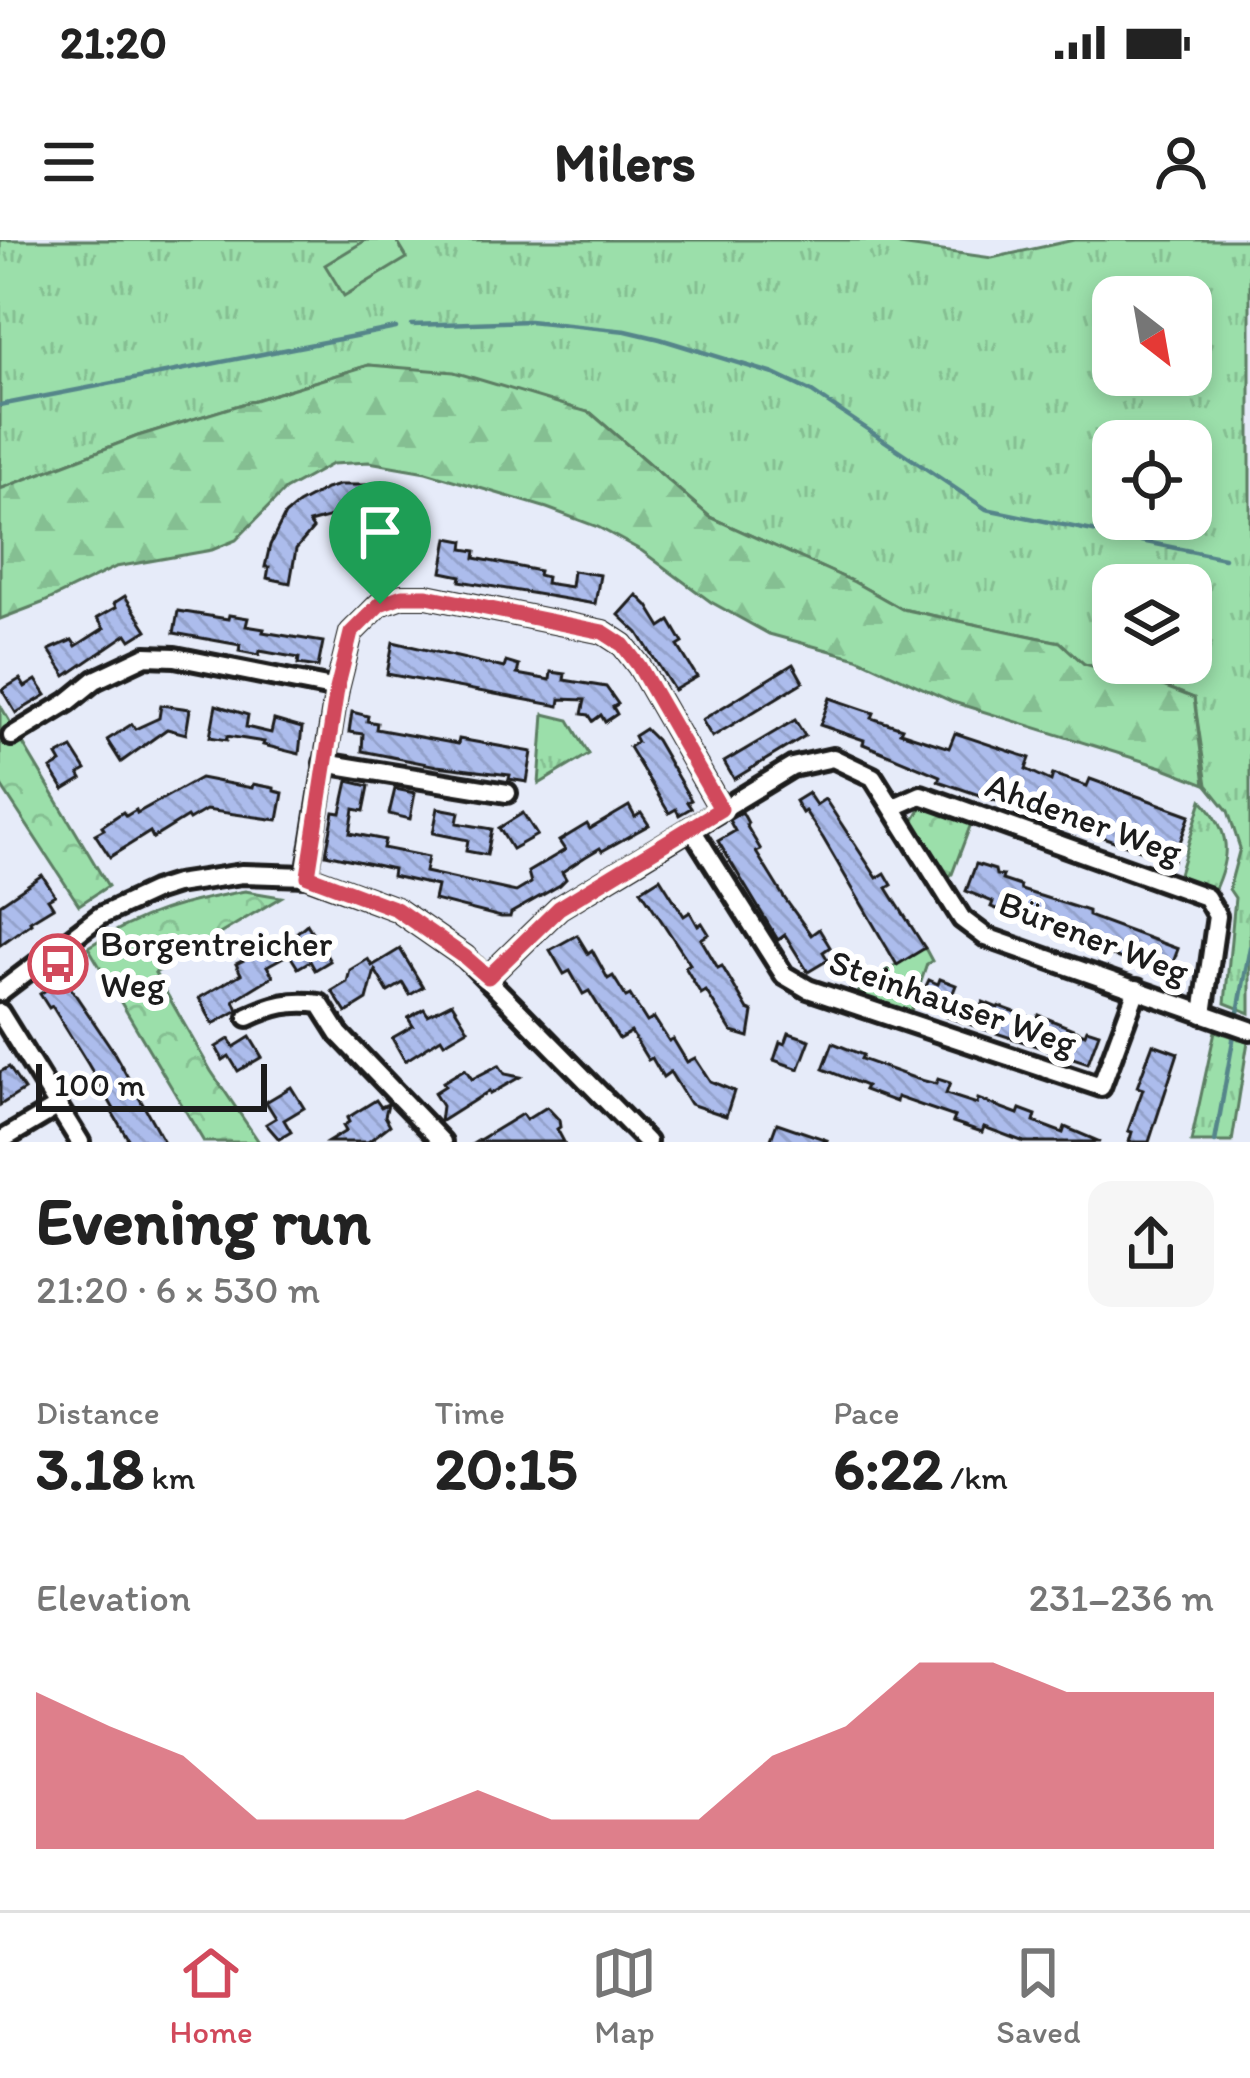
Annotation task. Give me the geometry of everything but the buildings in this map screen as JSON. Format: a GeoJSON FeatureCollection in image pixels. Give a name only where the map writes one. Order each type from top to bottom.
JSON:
{"type":"FeatureCollection","features":[{"type":"Feature","properties":{"kind":"street"},"geometry":{"type":"LineString","coordinates":[[308,876],[337,689],[351,633],[380,604],[402,596],[427,596],[603,632],[623,645],[721,809]]}},
{"type":"Feature","properties":{"kind":"street"},"geometry":{"type":"LineString","coordinates":[[11,736],[95,680],[146,656],[337,689]]}},
{"type":"Feature","properties":{"kind":"street","name":"Bürener Weg"},"geometry":{"type":"LineString","coordinates":[[488,977],[559,908],[793,767],[833,758],[873,777],[962,919],[986,937],[1241,1026]]}},
{"type":"Feature","properties":{"kind":"street"},"geometry":{"type":"LineString","coordinates":[[324,763],[507,793]]}},
{"type":"Feature","properties":{"kind":"street","name":"Ahdener Weg"},"geometry":{"type":"LineString","coordinates":[[894,807],[921,795],[1206,897],[1217,916],[1203,1014]]}},
{"type":"Feature","properties":{"kind":"street","name":"Steinhauser Weg"},"geometry":{"type":"LineString","coordinates":[[691,828],[784,975],[808,988],[1101,1087],[1137,989]]}},
{"type":"Feature","properties":{"kind":"street"},"geometry":{"type":"LineString","coordinates":[[0,992],[100,916],[154,891],[226,876],[308,876],[396,909],[465,957],[647,1142]]}},
{"type":"Feature","properties":{"kind":"street"},"geometry":{"type":"LineString","coordinates":[[248,1017],[272,1005],[298,1000],[320,1004],[339,1034],[442,1142]]}},
{"type":"Feature","properties":{"kind":"street"},"geometry":{"type":"LineString","coordinates":[[0,1013],[80,1142]]}},
{"type":"Feature","properties":{"kind":"street"},"geometry":{"type":"LineString","coordinates":[[0,1142],[57,1107]]}},
{"type":"Feature","properties":{"kind":"green space"},"geometry":{"type":"Polygon","coordinates":[[[0,240],[890,240],[992,258],[1074,240],[1250,240],[1250,1013],[1225,1003],[1235,898],[1229,889],[1240,848],[1228,811],[1207,785],[1194,698],[1158,684],[1212,684],[1212,564],[1092,564],[1092,666],[1059,642],[902,609],[854,582],[710,517],[591,413],[369,365],[138,436],[0,489],[0,240]]]}},
{"type":"Feature","properties":{"kind":"green space"},"geometry":{"type":"Polygon","coordinates":[[[366,240],[396,240],[407,258],[344,296],[325,265],[366,240]]]}},
{"type":"Feature","properties":{"kind":"green space"},"geometry":{"type":"Polygon","coordinates":[[[369,365],[454,372],[591,413],[710,517],[854,582],[902,609],[1060,642],[1092,666],[1092,684],[1158,684],[1194,698],[1205,784],[953,702],[857,658],[769,634],[711,602],[642,551],[598,527],[426,472],[369,462],[332,464],[285,490],[236,540],[212,550],[116,567],[0,619],[0,489],[138,436],[369,365]]]}},
{"type":"Feature","properties":{"kind":"green space"},"geometry":{"type":"Polygon","coordinates":[[[0,705],[108,886],[79,905],[0,784],[0,705]]]}},
{"type":"Feature","properties":{"kind":"green space"},"geometry":{"type":"Polygon","coordinates":[[[544,714],[569,720],[589,754],[539,784],[544,714]]]}},
{"type":"Feature","properties":{"kind":"green space"},"geometry":{"type":"Polygon","coordinates":[[[1202,800],[1225,844],[1213,893],[1178,877],[1202,800]]]}},
{"type":"Feature","properties":{"kind":"green space"},"geometry":{"type":"Polygon","coordinates":[[[924,803],[972,821],[948,877],[914,820],[924,803]]]}},
{"type":"Feature","properties":{"kind":"green space"},"geometry":{"type":"Polygon","coordinates":[[[245,891],[281,897],[155,973],[211,1071],[259,1142],[204,1142],[88,947],[164,910],[245,891]]]}},
{"type":"Feature","properties":{"kind":"green space"},"geometry":{"type":"Polygon","coordinates":[[[925,948],[932,961],[910,1014],[857,996],[861,985],[925,948]]]}},
{"type":"Feature","properties":{"kind":"green space"},"geometry":{"type":"Polygon","coordinates":[[[1215,1031],[1248,1041],[1232,1142],[1191,1142],[1215,1031]]]}},
{"type":"Feature","properties":{"kind":"waterway"},"geometry":{"type":"LineString","coordinates":[[412,325],[529,321],[660,339],[774,374],[812,392],[986,509],[1224,558]]}},
{"type":"Feature","properties":{"kind":"waterway"},"geometry":{"type":"LineString","coordinates":[[0,405],[396,328]]}},
{"type":"Feature","properties":{"kind":"waterway"},"geometry":{"type":"LineString","coordinates":[[1237,1018],[1250,947]]}},
{"type":"Feature","properties":{"kind":"waterway"},"geometry":{"type":"LineString","coordinates":[[1215,1142],[1235,1029]]}},
{"type":"Feature","properties":{"kind":"place","name":"Borgentreicher Weg"},"geometry":{"type":"Point","coordinates":[58,964]}},
{"type":"Feature","properties":{"kind":"route"},"geometry":{"type":"LineString","coordinates":[[402,596],[427,596],[603,632],[623,645],[639,666],[721,809],[559,908],[488,977],[396,909],[308,876],[337,689],[351,633],[380,604],[402,596]]}}]}
